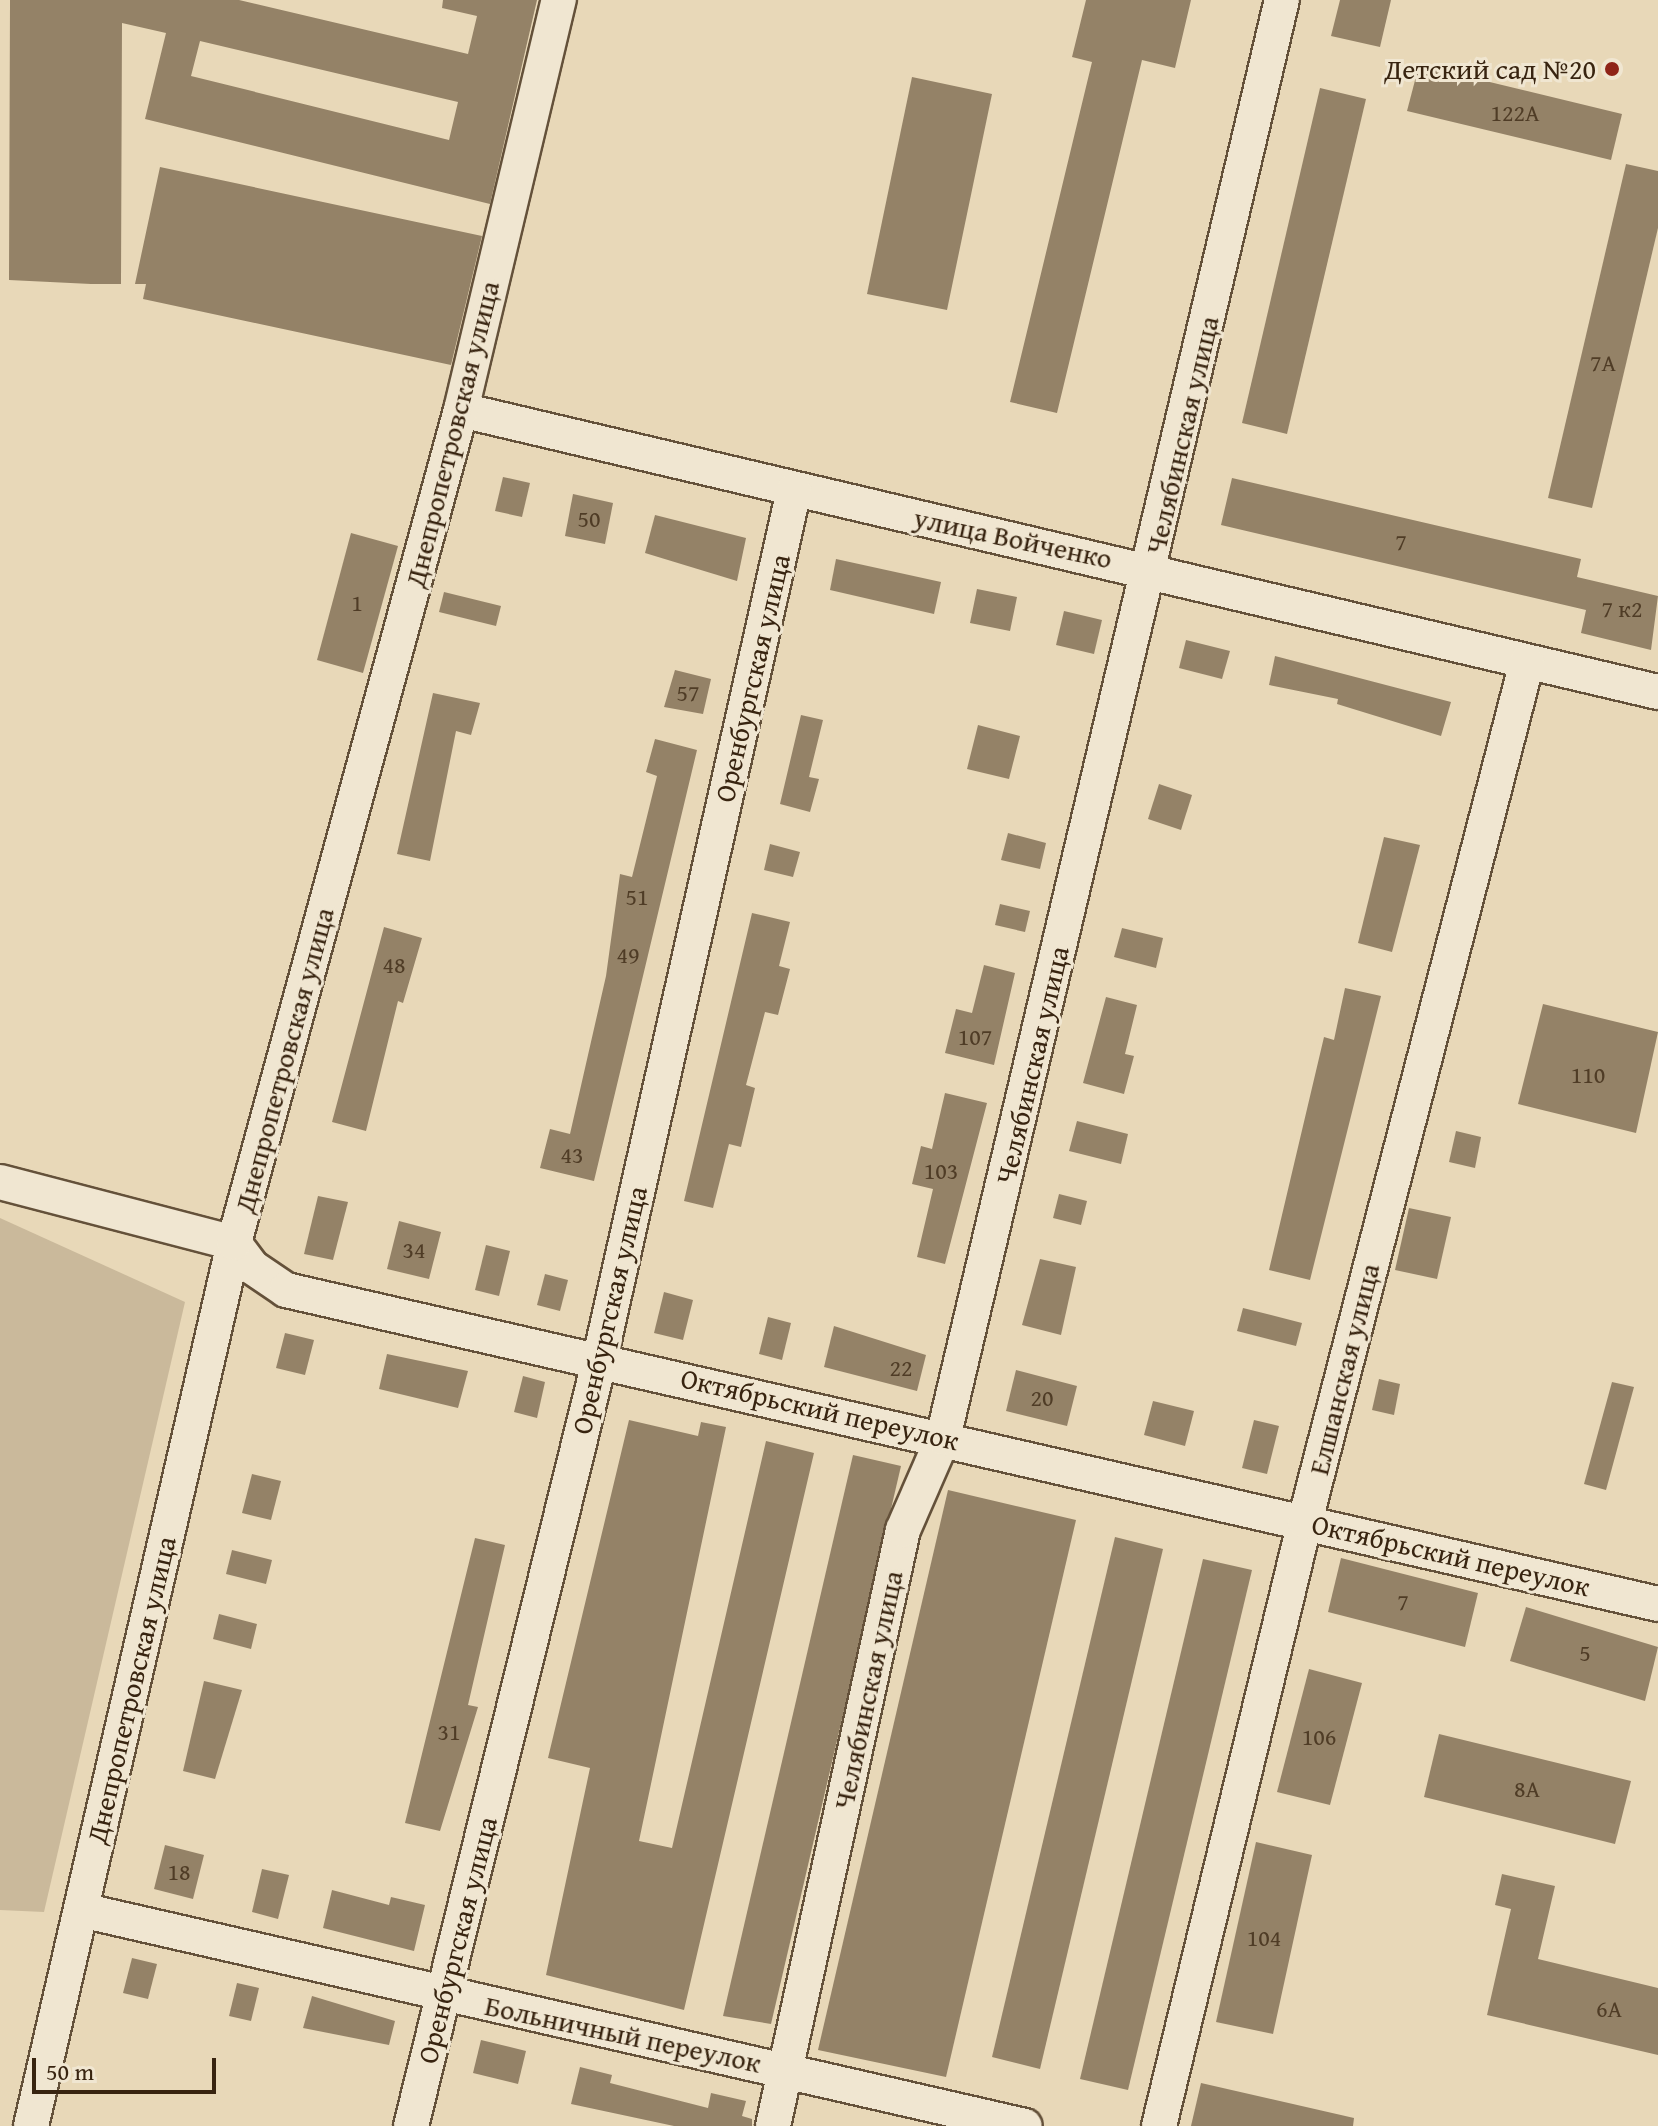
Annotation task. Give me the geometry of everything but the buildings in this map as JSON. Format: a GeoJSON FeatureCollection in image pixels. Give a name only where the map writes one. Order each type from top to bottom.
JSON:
{"type":"FeatureCollection","features":[{"type":"Feature","properties":{"kind":"street","name":"Днепропетровская улица"},"geometry":{"type":"LineString","coordinates":[[31,2126],[234,1243],[461,410],[559,0]]}},
{"type":"Feature","properties":{"kind":"street","name":"Челябинская улица"},"geometry":{"type":"LineString","coordinates":[[773,2126],[903,1530],[943,1438],[1151,568],[1282,0]]}},
{"type":"Feature","properties":{"kind":"street","name":"улица Войченко"},"geometry":{"type":"LineString","coordinates":[[461,410],[794,490],[1151,568],[1658,692]]}},
{"type":"Feature","properties":{"kind":"street","name":"Оренбургская улица"},"geometry":{"type":"LineString","coordinates":[[411,2126],[600,1358],[794,490]]}},
{"type":"Feature","properties":{"kind":"street","name":"Елшанская улица"},"geometry":{"type":"LineString","coordinates":[[1159,2126],[1305,1521],[1527,662]]}},
{"type":"Feature","properties":{"kind":"street"},"geometry":{"type":"LineString","coordinates":[[0,1182],[234,1243]]}},
{"type":"Feature","properties":{"kind":"street","name":"Октябрьский переулок"},"geometry":{"type":"LineString","coordinates":[[234,1243],[252,1267],[286,1290],[600,1358],[1658,1604]]}},
{"type":"Feature","properties":{"kind":"street","name":"Больничный переулок"},"geometry":{"type":"LineString","coordinates":[[81,1910],[443,1997],[786,2069],[1025,2126]]}},
{"type":"Feature","properties":{"kind":"shaded area"},"geometry":{"type":"Polygon","coordinates":[[[0,1218],[185,1302],[44,1912],[0,1910],[0,1218]]]}},
{"type":"Feature","properties":{"kind":"place","name":"Детский сад №20"},"geometry":{"type":"Point","coordinates":[1612,69]}}]}
